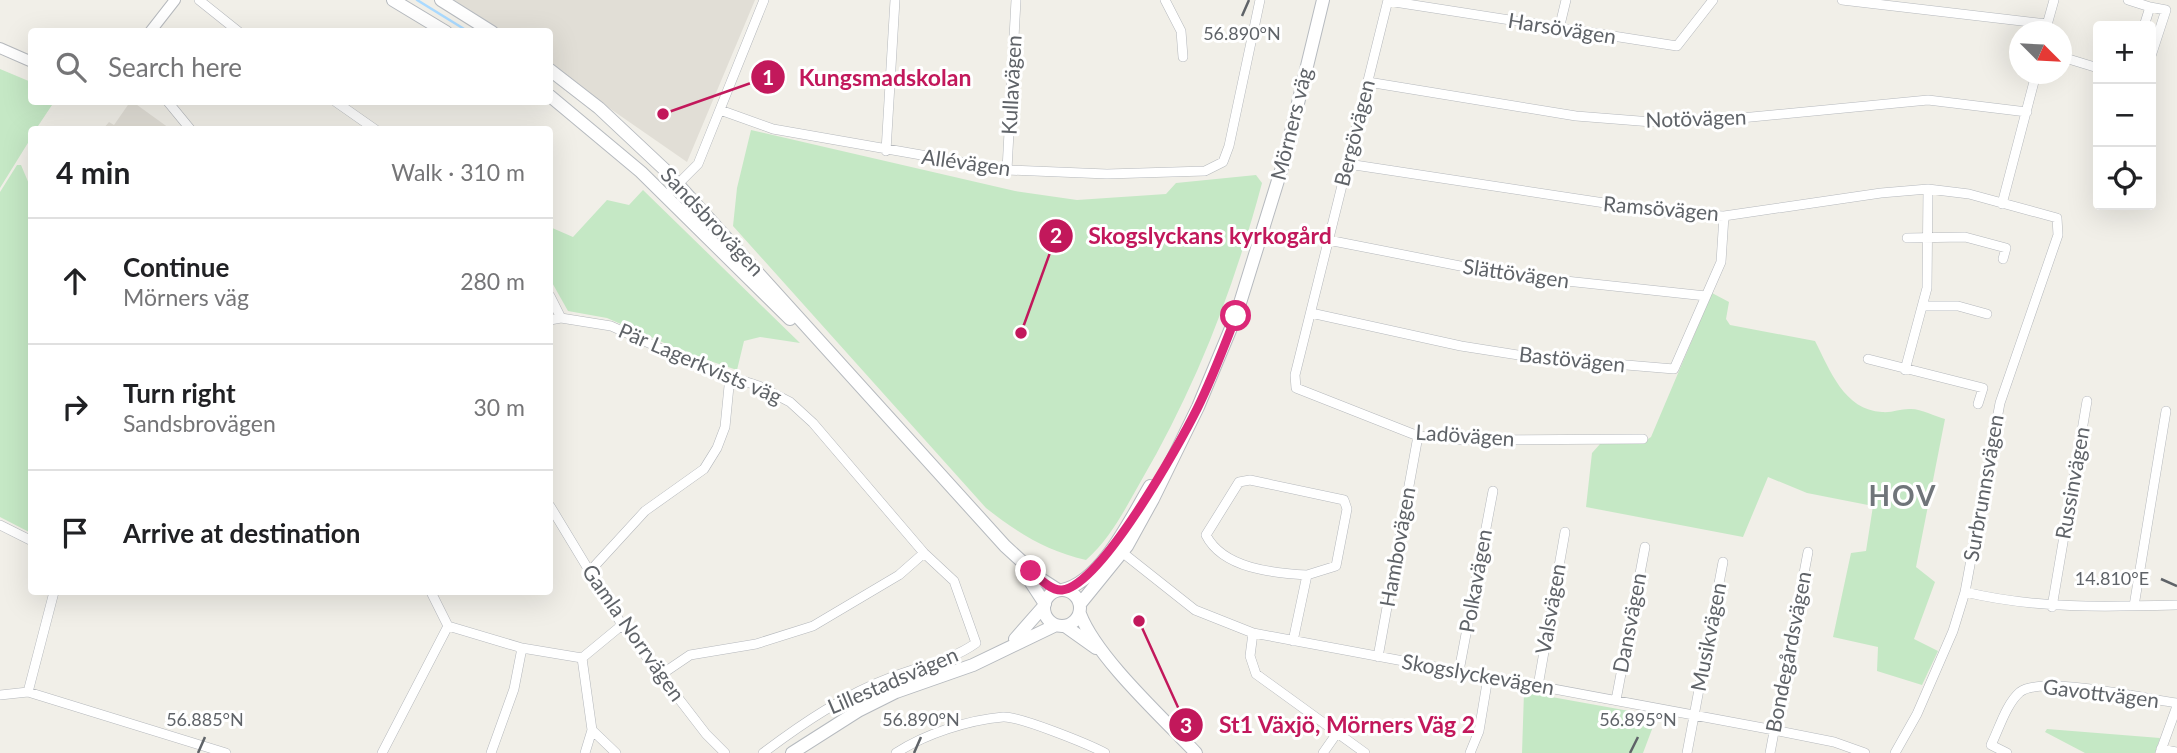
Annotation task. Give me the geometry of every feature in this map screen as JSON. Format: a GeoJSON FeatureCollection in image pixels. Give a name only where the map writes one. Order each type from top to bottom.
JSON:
{"type":"FeatureCollection","features":[{"type":"Feature","properties":{"kind":"main road"},"geometry":{"type":"LineString","coordinates":[[393,0],[439,28]]}},
{"type":"Feature","properties":{"kind":"main road"},"geometry":{"type":"LineString","coordinates":[[441,0],[486,28]]}},
{"type":"Feature","properties":{"kind":"main road","name":"Mörners väg"},"geometry":{"type":"LineString","coordinates":[[1080,609],[1180,442],[1218,361],[1250,277],[1292,131],[1323,0]]}},
{"type":"Feature","properties":{"kind":"main road","name":"Sandsbrovägen"},"geometry":{"type":"LineString","coordinates":[[553,72],[622,129],[1005,546],[1041,579],[1060,590]]}},
{"type":"Feature","properties":{"kind":"main road","name":"Sandsbrovägen"},"geometry":{"type":"LineString","coordinates":[[553,99],[641,172],[861,387]]}},
{"type":"Feature","properties":{"kind":"main road","name":"Sandsbrovägen"},"geometry":{"type":"LineString","coordinates":[[1005,546],[1045,605]]}},
{"type":"Feature","properties":{"kind":"main road","name":"Mörners väg"},"geometry":{"type":"LineString","coordinates":[[1060,590],[1078,583],[1118,549]]}},
{"type":"Feature","properties":{"kind":"main road"},"geometry":{"type":"LineString","coordinates":[[1121,671],[1080,609],[1074,594],[1060,590],[1051,594],[1045,605],[1048,619],[1084,638],[1121,671],[1196,753]]}},
{"type":"Feature","properties":{"kind":"main road","name":"Lillestadsvägen"},"geometry":{"type":"LineString","coordinates":[[994,656],[1030,625],[1045,605]]}},
{"type":"Feature","properties":{"kind":"main road"},"geometry":{"type":"LineString","coordinates":[[1060,625],[1074,621],[1080,609]]}},
{"type":"Feature","properties":{"kind":"main road","name":"Lillestadsvägen"},"geometry":{"type":"LineString","coordinates":[[792,753],[820,733],[896,692],[994,656],[1060,625]]}},
{"type":"Feature","properties":{"kind":"street"},"geometry":{"type":"LineString","coordinates":[[153,28],[175,0]]}},
{"type":"Feature","properties":{"kind":"street"},"geometry":{"type":"LineString","coordinates":[[198,0],[234,28]]}},
{"type":"Feature","properties":{"kind":"street"},"geometry":{"type":"LineString","coordinates":[[665,197],[698,164],[764,0]]}},
{"type":"Feature","properties":{"kind":"street"},"geometry":{"type":"LineString","coordinates":[[886,151],[895,0]]}},
{"type":"Feature","properties":{"kind":"street","name":"Kullavägen"},"geometry":{"type":"LineString","coordinates":[[1007,170],[1016,0]]}},
{"type":"Feature","properties":{"kind":"street"},"geometry":{"type":"LineString","coordinates":[[1165,0],[1181,31],[1183,57]]}},
{"type":"Feature","properties":{"kind":"street","name":"Allévägen"},"geometry":{"type":"LineString","coordinates":[[720,110],[773,129],[886,151],[1007,170],[1107,174],[1205,171],[1223,162],[1229,146],[1260,0]]}},
{"type":"Feature","properties":{"kind":"street"},"geometry":{"type":"LineString","coordinates":[[1559,30],[1566,0]]}},
{"type":"Feature","properties":{"kind":"street","name":"Harsövägen"},"geometry":{"type":"LineString","coordinates":[[1388,1],[1559,30],[1677,46],[1713,0]]}},
{"type":"Feature","properties":{"kind":"street"},"geometry":{"type":"LineString","coordinates":[[1842,0],[1972,13],[2011,21]]}},
{"type":"Feature","properties":{"kind":"street"},"geometry":{"type":"LineString","coordinates":[[1969,0],[1972,13]]}},
{"type":"Feature","properties":{"kind":"street"},"geometry":{"type":"LineString","coordinates":[[2048,21],[2054,0]]}},
{"type":"Feature","properties":{"kind":"street"},"geometry":{"type":"LineString","coordinates":[[2128,0],[2166,10],[2156,41]]}},
{"type":"Feature","properties":{"kind":"street","name":"Bergövägen"},"geometry":{"type":"LineString","coordinates":[[1296,387],[1295,375],[1388,1]]}},
{"type":"Feature","properties":{"kind":"street"},"geometry":{"type":"LineString","coordinates":[[2146,21],[2150,7]]}},
{"type":"Feature","properties":{"kind":"street"},"geometry":{"type":"LineString","coordinates":[[0,48],[28,60]]}},
{"type":"Feature","properties":{"kind":"street"},"geometry":{"type":"LineString","coordinates":[[2072,60],[2093,66]]}},
{"type":"Feature","properties":{"kind":"street","name":"Notövägen"},"geometry":{"type":"LineString","coordinates":[[1368,82],[1577,116],[1639,122],[1720,120],[1928,100],[2026,112]]}},
{"type":"Feature","properties":{"kind":"street"},"geometry":{"type":"LineString","coordinates":[[2002,204],[2033,84]]}},
{"type":"Feature","properties":{"kind":"street"},"geometry":{"type":"LineString","coordinates":[[170,105],[188,126]]}},
{"type":"Feature","properties":{"kind":"street"},"geometry":{"type":"LineString","coordinates":[[341,105],[370,126]]}},
{"type":"Feature","properties":{"kind":"street","name":"Ramsövägen"},"geometry":{"type":"LineString","coordinates":[[1348,164],[1639,210],[1724,216],[1881,192],[1928,189],[1969,194],[2057,218]]}},
{"type":"Feature","properties":{"kind":"street"},"geometry":{"type":"LineString","coordinates":[[1905,370],[1927,288],[1928,189]]}},
{"type":"Feature","properties":{"kind":"street","name":"Bastövägen"},"geometry":{"type":"LineString","coordinates":[[1311,313],[1461,346],[1531,356],[1674,369],[1721,262],[1724,216]]}},
{"type":"Feature","properties":{"kind":"street","name":"Surbrunnsvägen"},"geometry":{"type":"LineString","coordinates":[[1895,753],[1937,671],[1965,592],[2000,403],[2058,235],[2057,218]]}},
{"type":"Feature","properties":{"kind":"street"},"geometry":{"type":"LineString","coordinates":[[1908,238],[1965,237],[2006,248],[2003,259]]}},
{"type":"Feature","properties":{"kind":"street","name":"Slättövägen"},"geometry":{"type":"LineString","coordinates":[[1328,240],[1501,274],[1706,296]]}},
{"type":"Feature","properties":{"kind":"street"},"geometry":{"type":"LineString","coordinates":[[553,302],[561,318]]}},
{"type":"Feature","properties":{"kind":"street"},"geometry":{"type":"LineString","coordinates":[[1922,306],[1958,306],[1987,314]]}},
{"type":"Feature","properties":{"kind":"street","name":"Pär Lagerkvists väg"},"geometry":{"type":"LineString","coordinates":[[553,319],[561,318],[611,326],[759,386],[790,402],[813,423],[924,552],[954,581],[976,643]]}},
{"type":"Feature","properties":{"kind":"street"},"geometry":{"type":"LineString","coordinates":[[1868,359],[1983,388],[1978,404]]}},
{"type":"Feature","properties":{"kind":"street"},"geometry":{"type":"LineString","coordinates":[[590,571],[645,511],[704,469],[718,448],[725,427],[730,376]]}},
{"type":"Feature","properties":{"kind":"street","name":"Ladövägen"},"geometry":{"type":"LineString","coordinates":[[1296,387],[1418,436],[1462,440],[1643,439]]}},
{"type":"Feature","properties":{"kind":"street","name":"Russinvägen"},"geometry":{"type":"LineString","coordinates":[[2052,607],[2087,401]]}},
{"type":"Feature","properties":{"kind":"street"},"geometry":{"type":"LineString","coordinates":[[2134,606],[2166,411]]}},
{"type":"Feature","properties":{"kind":"street","name":"Hambovägen"},"geometry":{"type":"LineString","coordinates":[[1378,657],[1418,436]]}},
{"type":"Feature","properties":{"kind":"street"},"geometry":{"type":"LineString","coordinates":[[1250,480],[1344,500],[1347,509],[1336,566],[1307,575],[1264,571],[1232,559],[1211,544],[1206,535],[1239,482],[1250,480]]}},
{"type":"Feature","properties":{"kind":"street","name":"Polkavägen"},"geometry":{"type":"LineString","coordinates":[[1459,671],[1493,491]]}},
{"type":"Feature","properties":{"kind":"street","name":"Gamla Norrvägen"},"geometry":{"type":"LineString","coordinates":[[553,511],[622,625],[660,676],[725,753]]}},
{"type":"Feature","properties":{"kind":"street"},"geometry":{"type":"LineString","coordinates":[[0,526],[28,539]]}},
{"type":"Feature","properties":{"kind":"street","name":"Valsvägen"},"geometry":{"type":"LineString","coordinates":[[1538,686],[1565,532]]}},
{"type":"Feature","properties":{"kind":"street","name":"Dansvägen"},"geometry":{"type":"LineString","coordinates":[[1616,700],[1645,547]]}},
{"type":"Feature","properties":{"kind":"street","name":"Skogslyckevägen"},"geometry":{"type":"LineString","coordinates":[[1118,549],[1195,610],[1253,634],[1774,730],[1834,742],[1865,753]]}},
{"type":"Feature","properties":{"kind":"street"},"geometry":{"type":"LineString","coordinates":[[660,676],[690,655],[757,644],[813,626],[899,575],[924,552]]}},
{"type":"Feature","properties":{"kind":"street","name":"Bondegårdsvägen"},"geometry":{"type":"LineString","coordinates":[[1769,753],[1808,552]]}},
{"type":"Feature","properties":{"kind":"street","name":"Musikvägen"},"geometry":{"type":"LineString","coordinates":[[1687,753],[1723,562]]}},
{"type":"Feature","properties":{"kind":"street"},"geometry":{"type":"LineString","coordinates":[[1293,641],[1307,575]]}},
{"type":"Feature","properties":{"kind":"street"},"geometry":{"type":"LineString","coordinates":[[1965,592],[2006,602],[2052,607],[2177,605]]}},
{"type":"Feature","properties":{"kind":"street"},"geometry":{"type":"LineString","coordinates":[[28,692],[53,595]]}},
{"type":"Feature","properties":{"kind":"street"},"geometry":{"type":"LineString","coordinates":[[432,595],[448,626],[522,648],[582,658],[622,625]]}},
{"type":"Feature","properties":{"kind":"street"},"geometry":{"type":"LineString","coordinates":[[382,753],[448,626]]}},
{"type":"Feature","properties":{"kind":"street"},"geometry":{"type":"LineString","coordinates":[[1253,634],[1250,656],[1256,674],[1365,753]]}},
{"type":"Feature","properties":{"kind":"street","name":"Lillestadsvägen"},"geometry":{"type":"LineString","coordinates":[[763,753],[810,718],[854,693],[892,676],[932,664],[976,643]]}},
{"type":"Feature","properties":{"kind":"street"},"geometry":{"type":"LineString","coordinates":[[491,753],[514,689],[522,648]]}},
{"type":"Feature","properties":{"kind":"street"},"geometry":{"type":"LineString","coordinates":[[582,658],[592,730],[585,753]]}},
{"type":"Feature","properties":{"kind":"street"},"geometry":{"type":"LineString","coordinates":[[1470,753],[1479,731],[1488,677]]}},
{"type":"Feature","properties":{"kind":"street","name":"Gavottvägen"},"geometry":{"type":"LineString","coordinates":[[2007,753],[1991,745],[2012,702],[2020,693],[2033,686],[2056,685],[2177,704]]}},
{"type":"Feature","properties":{"kind":"street"},"geometry":{"type":"LineString","coordinates":[[0,695],[28,692],[226,753]]}},
{"type":"Feature","properties":{"kind":"street"},"geometry":{"type":"LineString","coordinates":[[2177,704],[2161,751],[2177,752]]}},
{"type":"Feature","properties":{"kind":"street","name":"Lillestadsvägen"},"geometry":{"type":"LineString","coordinates":[[810,718],[820,733]]}},
{"type":"Feature","properties":{"kind":"street"},"geometry":{"type":"LineString","coordinates":[[896,753],[921,739],[947,730],[1003,718],[1105,753]]}},
{"type":"Feature","properties":{"kind":"street"},"geometry":{"type":"LineString","coordinates":[[592,730],[616,753]]}},
{"type":"Feature","properties":{"kind":"street"},"geometry":{"type":"LineString","coordinates":[[1323,753],[1337,733]]}},
{"type":"Feature","properties":{"kind":"shaded area"},"geometry":{"type":"Polygon","coordinates":[[[454,0],[755,0],[687,162],[553,69],[553,28],[495,28],[454,0]]]}},
{"type":"Feature","properties":{"kind":"shaded area"},"geometry":{"type":"Polygon","coordinates":[[[128,105],[137,105],[166,126],[106,126],[109,122],[114,125],[128,105]]]}},
{"type":"Feature","properties":{"kind":"green space"},"geometry":{"type":"Polygon","coordinates":[[[0,69],[28,81],[28,105],[52,105],[38,126],[28,126],[28,143],[0,188],[0,69]]]}},
{"type":"Feature","properties":{"kind":"green space"},"geometry":{"type":"Polygon","coordinates":[[[751,130],[1015,191],[1077,200],[1166,194],[1176,183],[1256,175],[1262,183],[1251,222],[1226,299],[1196,373],[1161,446],[1123,512],[1110,533],[1086,560],[1058,552],[1033,540],[986,508],[733,226],[737,188],[751,130]]]}},
{"type":"Feature","properties":{"kind":"green space"},"geometry":{"type":"Polygon","coordinates":[[[17,165],[21,165],[28,182],[28,531],[0,517],[0,192],[17,165]]]}},
{"type":"Feature","properties":{"kind":"green space"},"geometry":{"type":"Polygon","coordinates":[[[643,190],[800,343],[760,337],[744,341],[737,370],[692,355],[607,318],[568,311],[553,284],[553,228],[573,237],[607,200],[629,205],[643,190]]]}},
{"type":"Feature","properties":{"kind":"green space"},"geometry":{"type":"Polygon","coordinates":[[[1712,293],[1729,302],[1726,319],[1730,325],[1815,341],[1840,387],[1858,404],[1869,410],[1918,410],[1945,419],[1916,567],[1935,582],[1914,639],[1938,651],[1922,685],[1877,671],[1878,647],[1833,637],[1851,553],[1866,551],[1873,506],[1807,493],[1768,477],[1743,537],[1586,507],[1592,453],[1600,444],[1640,444],[1651,437],[1712,293]]]}},
{"type":"Feature","properties":{"kind":"green space"},"geometry":{"type":"Polygon","coordinates":[[[1524,692],[1657,716],[1643,753],[1522,753],[1524,692]]]}},
{"type":"Feature","properties":{"kind":"green space"},"geometry":{"type":"Polygon","coordinates":[[[2047,729],[2160,738],[2155,753],[2085,753],[2045,732],[2047,729]]]}},
{"type":"Feature","properties":{"kind":"waterway"},"geometry":{"type":"LineString","coordinates":[[417,0],[462,28]]}},
{"type":"Feature","properties":{"kind":"place","name":"Kungsmadskolan"},"geometry":{"type":"Point","coordinates":[663,114]}},
{"type":"Feature","properties":{"kind":"place","name":"Skogslyckans kyrkogård"},"geometry":{"type":"Point","coordinates":[1021,333]}},
{"type":"Feature","properties":{"kind":"place","name":"St1 Växjö, Mörners Väg 2"},"geometry":{"type":"Point","coordinates":[1139,621]}},
{"type":"Feature","properties":{"kind":"district","name":"HOV"},"geometry":{"type":"Point","coordinates":[1903,496]}},
{"type":"Feature","properties":{"kind":"route"},"geometry":{"type":"LineString","coordinates":[[1031,571],[1052,587],[1062,590],[1078,583],[1106,556],[1180,442],[1198,407],[1236,316]]}}]}
